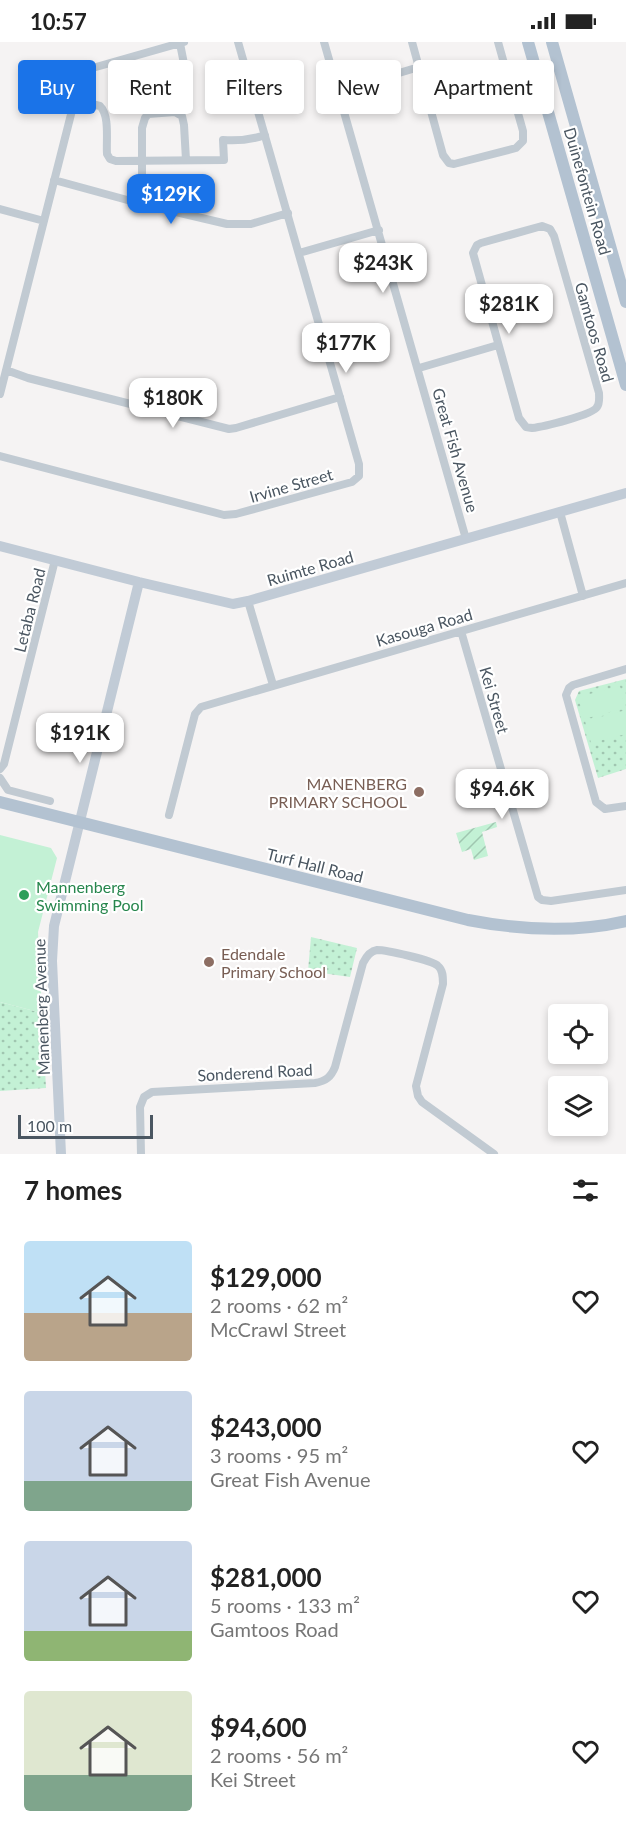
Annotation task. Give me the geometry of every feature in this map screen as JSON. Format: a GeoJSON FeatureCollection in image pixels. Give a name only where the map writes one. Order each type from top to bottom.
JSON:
{"type":"FeatureCollection","features":[{"type":"Feature","properties":{"kind":"main road","name":"Duinefontein Road"},"geometry":{"type":"LineString","coordinates":[[528,42],[626,385]]}},
{"type":"Feature","properties":{"kind":"main road","name":"Duinefontein Road"},"geometry":{"type":"LineString","coordinates":[[552,42],[626,302]]}},
{"type":"Feature","properties":{"kind":"main road","name":"Turf Hall Road"},"geometry":{"type":"LineString","coordinates":[[0,802],[468,920],[523,928],[563,928],[626,921]]}},
{"type":"Feature","properties":{"kind":"street","name":"Irvine Street"},"geometry":{"type":"LineString","coordinates":[[0,456],[224,515],[236,514],[355,480],[360,473],[266,135],[237,42]]}},
{"type":"Feature","properties":{"kind":"street","name":"Great Fish Avenue"},"geometry":{"type":"LineString","coordinates":[[324,42],[330,60]]}},
{"type":"Feature","properties":{"kind":"street"},"geometry":{"type":"LineString","coordinates":[[412,42],[417,60]]}},
{"type":"Feature","properties":{"kind":"street"},"geometry":{"type":"LineString","coordinates":[[498,42],[503,60]]}},
{"type":"Feature","properties":{"kind":"street"},"geometry":{"type":"LineString","coordinates":[[96,67],[182,43],[184,60]]}},
{"type":"Feature","properties":{"kind":"street"},"geometry":{"type":"LineString","coordinates":[[96,105],[103,108],[108,157],[116,161],[224,160],[223,140],[253,140],[266,135]]}},
{"type":"Feature","properties":{"kind":"street"},"geometry":{"type":"LineString","coordinates":[[0,394],[71,114]]}},
{"type":"Feature","properties":{"kind":"street"},"geometry":{"type":"LineString","coordinates":[[142,204],[142,128],[148,114]]}},
{"type":"Feature","properties":{"kind":"street"},"geometry":{"type":"LineString","coordinates":[[181,114],[184,125],[186,160]]}},
{"type":"Feature","properties":{"kind":"street","name":"Great Fish Avenue"},"geometry":{"type":"LineString","coordinates":[[346,114],[466,539]]}},
{"type":"Feature","properties":{"kind":"street"},"geometry":{"type":"LineString","coordinates":[[432,114],[443,155],[449,163],[459,164],[516,148],[523,141],[518,114]]}},
{"type":"Feature","properties":{"kind":"street"},"geometry":{"type":"LineString","coordinates":[[54,180],[142,204],[236,225],[262,222],[288,213]]}},
{"type":"Feature","properties":{"kind":"street"},"geometry":{"type":"LineString","coordinates":[[0,209],[44,221]]}},
{"type":"Feature","properties":{"kind":"street","name":"Gamtoos Road"},"geometry":{"type":"LineString","coordinates":[[537,227],[546,227],[552,232],[557,248],[598,393],[598,407],[589,413],[538,428],[526,427],[519,418],[498,345],[474,259],[474,249],[482,243],[537,227]]}},
{"type":"Feature","properties":{"kind":"street"},"geometry":{"type":"LineString","coordinates":[[299,253],[379,230]]}},
{"type":"Feature","properties":{"kind":"street"},"geometry":{"type":"LineString","coordinates":[[419,368],[498,345]]}},
{"type":"Feature","properties":{"kind":"street"},"geometry":{"type":"LineString","coordinates":[[6,370],[40,381],[229,429],[340,398]]}},
{"type":"Feature","properties":{"kind":"street","name":"Ruimte Road"},"geometry":{"type":"LineString","coordinates":[[0,546],[217,602],[233,604],[249,602],[626,493]]}},
{"type":"Feature","properties":{"kind":"street"},"geometry":{"type":"LineString","coordinates":[[560,512],[584,596]]}},
{"type":"Feature","properties":{"kind":"street","name":"Letaba Road"},"geometry":{"type":"LineString","coordinates":[[0,769],[4,764],[56,560]]}},
{"type":"Feature","properties":{"kind":"street","name":"Manenberg Avenue"},"geometry":{"type":"LineString","coordinates":[[61,1154],[52,950],[57,912],[139,582]]}},
{"type":"Feature","properties":{"kind":"street","name":"Kasouga Road"},"geometry":{"type":"LineString","coordinates":[[170,815],[197,710],[206,705],[626,583]]}},
{"type":"Feature","properties":{"kind":"street"},"geometry":{"type":"LineString","coordinates":[[249,602],[273,685]]}},
{"type":"Feature","properties":{"kind":"street","name":"Kei Street"},"geometry":{"type":"LineString","coordinates":[[461,631],[537,895],[542,900],[551,901],[626,890]]}},
{"type":"Feature","properties":{"kind":"street"},"geometry":{"type":"LineString","coordinates":[[626,669],[573,685],[566,695],[596,802],[605,809],[626,806]]}},
{"type":"Feature","properties":{"kind":"street"},"geometry":{"type":"LineString","coordinates":[[0,778],[8,790],[50,801]]}},
{"type":"Feature","properties":{"kind":"street","name":"Sonderend Road"},"geometry":{"type":"LineString","coordinates":[[141,1154],[140,1107],[144,1098],[152,1092],[325,1081],[335,1067],[363,963],[368,955],[377,950],[429,961],[439,966],[442,971],[443,984],[416,1086],[418,1096],[429,1108],[494,1154]]}},
{"type":"Feature","properties":{"kind":"street"},"geometry":{"type":"LineString","coordinates":[[476,1154],[482,1146]]}},
{"type":"Feature","properties":{"kind":"green space"},"geometry":{"type":"Polygon","coordinates":[[[626,679],[626,769],[598,778],[575,700],[579,691],[626,679]]]}},
{"type":"Feature","properties":{"kind":"green space"},"geometry":{"type":"Polygon","coordinates":[[[620,686],[625,708],[584,719],[578,697],[620,686]]]}},
{"type":"Feature","properties":{"kind":"green space"},"geometry":{"type":"Polygon","coordinates":[[[626,710],[626,734],[591,743],[585,721],[626,710]]]}},
{"type":"Feature","properties":{"kind":"green space"},"geometry":{"type":"Polygon","coordinates":[[[496,822],[497,827],[482,832],[488,856],[474,860],[471,849],[462,852],[456,833],[496,822]]]}},
{"type":"Feature","properties":{"kind":"green space","name":"Mannenberg Swimming Pool"},"geometry":{"type":"Polygon","coordinates":[[[0,835],[51,848],[57,858],[38,932],[42,1013],[0,1002],[0,835]]]}},
{"type":"Feature","properties":{"kind":"green space"},"geometry":{"type":"Polygon","coordinates":[[[311,937],[357,948],[350,977],[308,971],[311,937]]]}},
{"type":"Feature","properties":{"kind":"green space"},"geometry":{"type":"Polygon","coordinates":[[[0,1002],[42,1013],[46,1088],[0,1091],[0,1002]]]}},
{"type":"Feature","properties":{"kind":"place","name":"MANENBERG PRIMARY SCHOOL"},"geometry":{"type":"Point","coordinates":[419,792]}},
{"type":"Feature","properties":{"kind":"place","name":"Mannenberg Swimming Pool"},"geometry":{"type":"Point","coordinates":[24,895]}},
{"type":"Feature","properties":{"kind":"place","name":"Edendale Primary School"},"geometry":{"type":"Point","coordinates":[209,962]}}]}
